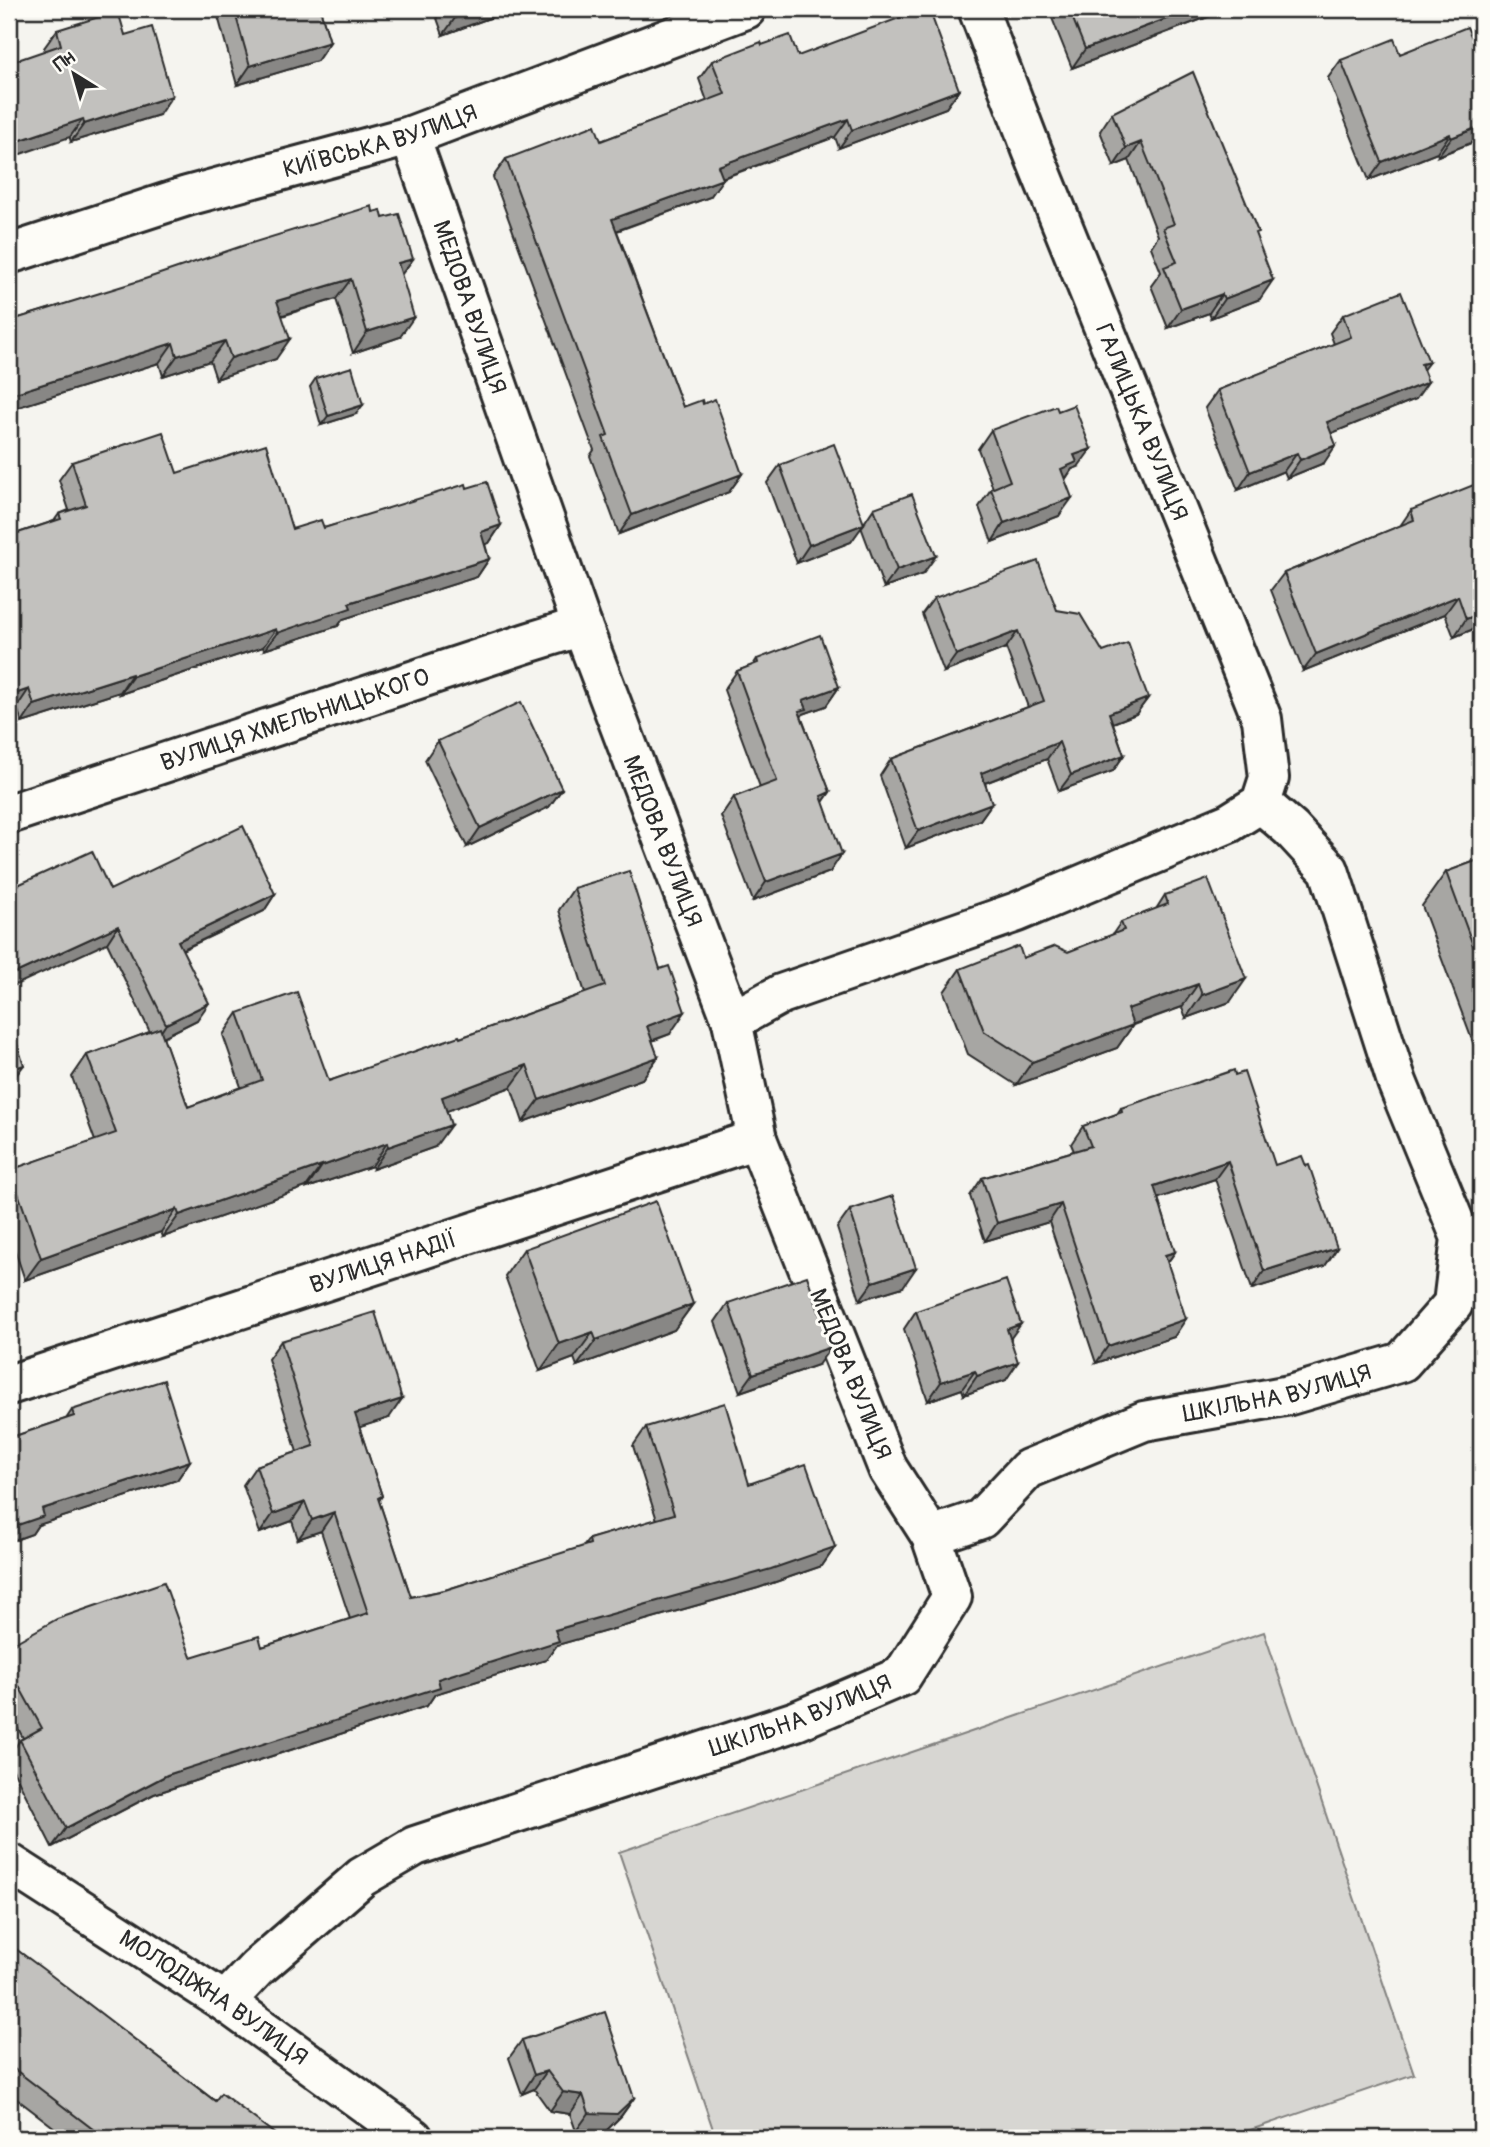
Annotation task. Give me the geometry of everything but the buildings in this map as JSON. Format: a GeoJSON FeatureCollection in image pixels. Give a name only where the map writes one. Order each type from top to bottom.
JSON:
{"type":"FeatureCollection","features":[{"type":"Feature","properties":{"kind":"street","name":"КИЇВСЬКА ВУЛИЦЯ"},"geometry":{"type":"LineString","coordinates":[[9,254],[187,196],[410,136],[746,9]]}},
{"type":"Feature","properties":{"kind":"street","name":"ГАЛИЦЬКА ВУЛИЦЯ"},"geometry":{"type":"LineString","coordinates":[[978,9],[1032,150],[1262,719],[1269,778],[1261,803]]}},
{"type":"Feature","properties":{"kind":"street","name":"МЕДОВА ВУЛИЦЯ"},"geometry":{"type":"LineString","coordinates":[[410,136],[582,626],[732,1021],[757,1139],[888,1469],[931,1536]]}},
{"type":"Feature","properties":{"kind":"street","name":"ВУЛИЦЯ ХМЕЛЬНИЦЬКОГО"},"geometry":{"type":"LineString","coordinates":[[9,814],[582,626]]}},
{"type":"Feature","properties":{"kind":"street"},"geometry":{"type":"LineString","coordinates":[[732,1021],[781,994],[1017,912],[1228,823],[1261,803]]}},
{"type":"Feature","properties":{"kind":"street","name":"ШКІЛЬНА ВУЛИЦЯ"},"geometry":{"type":"LineString","coordinates":[[225,2002],[257,1968],[362,1877],[415,1846],[796,1721],[902,1676],[952,1597],[931,1536],[981,1519],[1028,1469],[1144,1421],[1290,1395],[1402,1362],[1453,1304],[1461,1238],[1397,1083],[1329,870],[1291,829],[1261,803]]}},
{"type":"Feature","properties":{"kind":"street","name":"ВУЛИЦЯ НАДІЇ"},"geometry":{"type":"LineString","coordinates":[[9,1385],[757,1139]]}},
{"type":"Feature","properties":{"kind":"street","name":"МОЛОДІЖНА ВУЛИЦЯ"},"geometry":{"type":"LineString","coordinates":[[9,1863],[225,2002],[413,2138]]}},
{"type":"Feature","properties":{"kind":"shaded area"},"geometry":{"type":"Polygon","coordinates":[[[1264,1632],[1414,2074],[1227,2138],[716,2138],[619,1852],[1264,1632]]]}}]}
